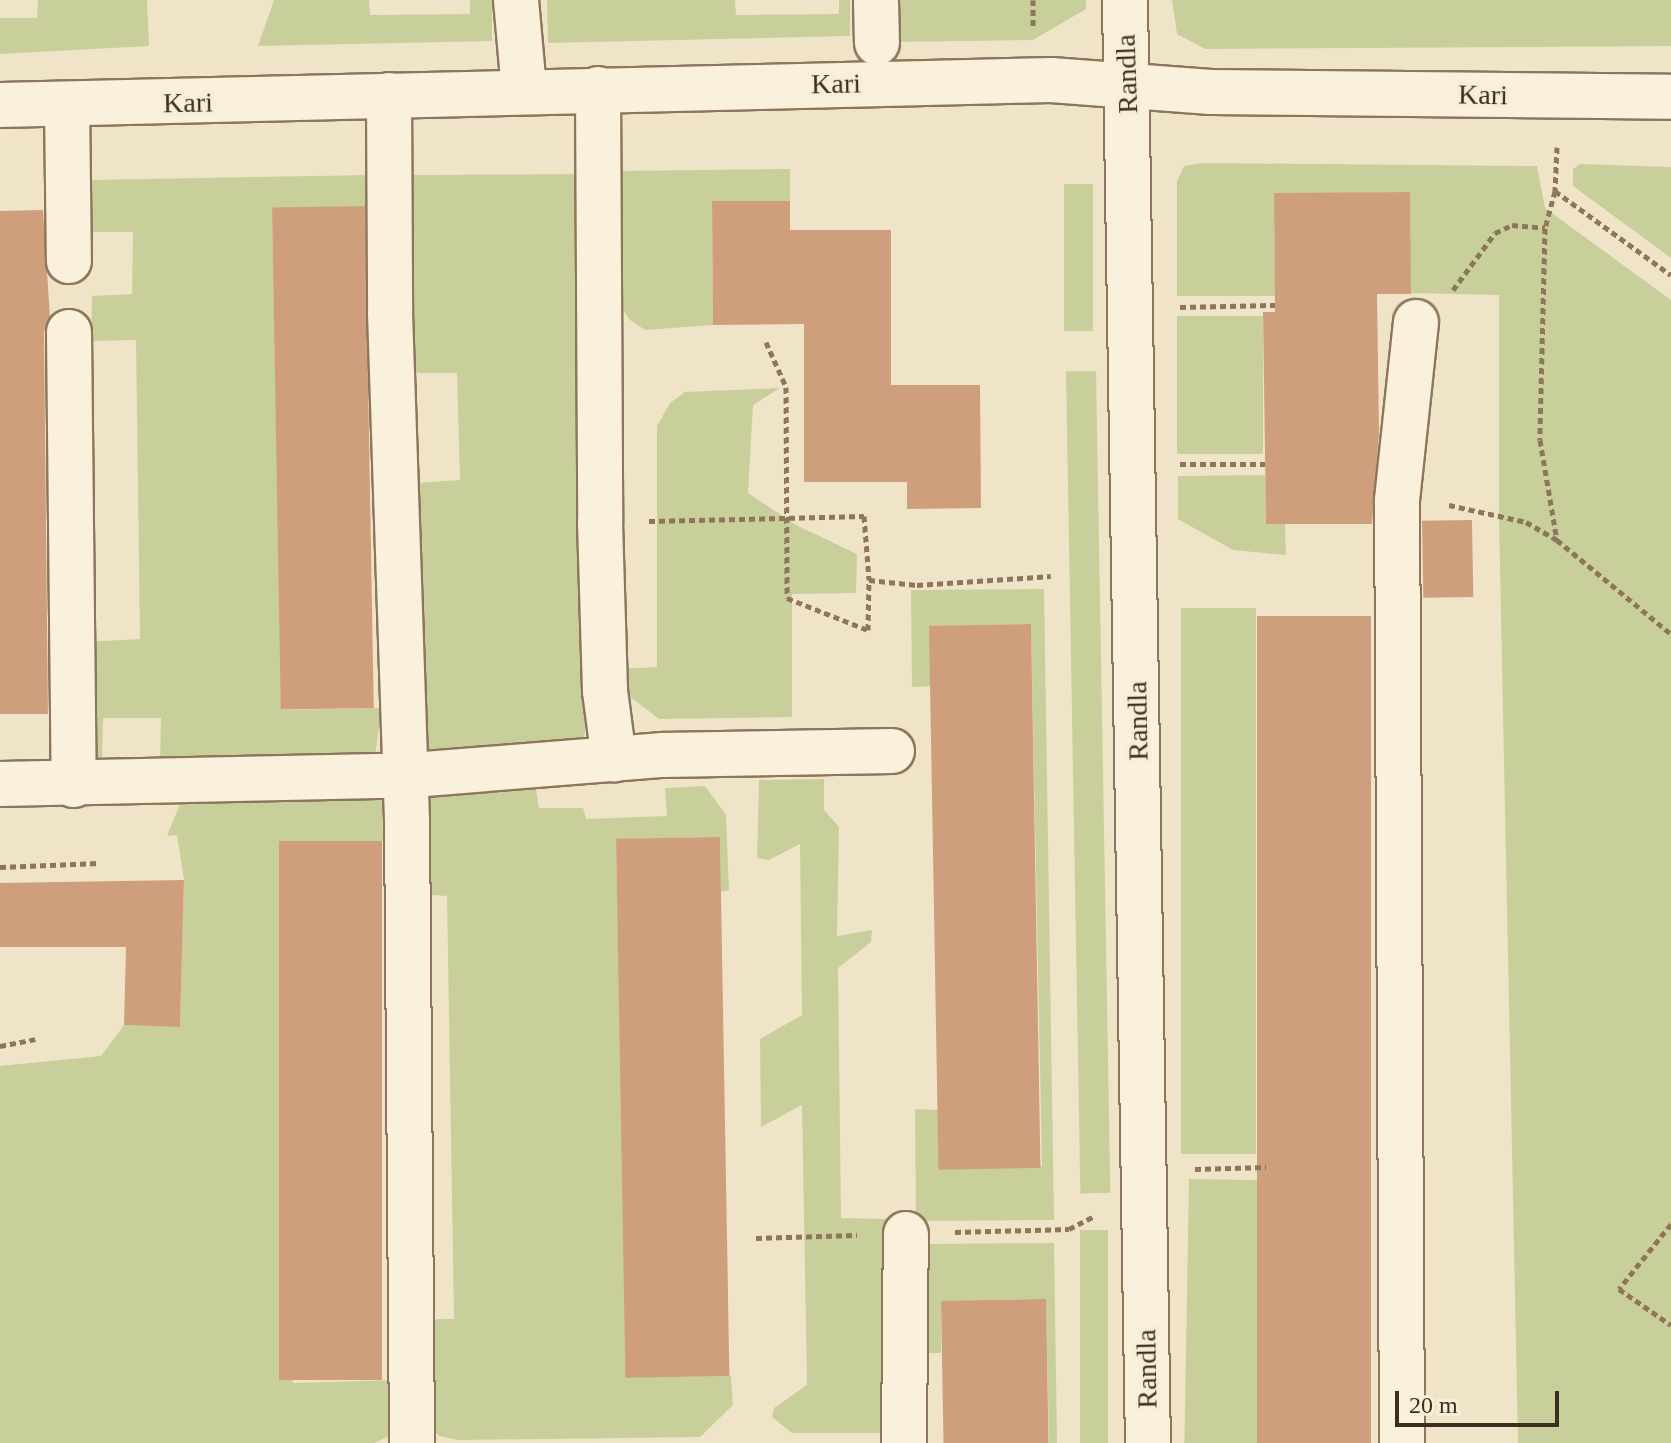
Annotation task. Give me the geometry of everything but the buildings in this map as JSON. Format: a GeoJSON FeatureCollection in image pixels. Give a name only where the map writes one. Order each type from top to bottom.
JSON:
{"type":"FeatureCollection","features":[{"type":"Feature","properties":{"kind":"street"},"geometry":{"type":"LineString","coordinates":[[516,0],[524,89]]}},
{"type":"Feature","properties":{"kind":"street"},"geometry":{"type":"LineString","coordinates":[[876,0],[877,43]]}},
{"type":"Feature","properties":{"kind":"street","name":"Randla"},"geometry":{"type":"LineString","coordinates":[[1125,0],[1148,1443]]}},
{"type":"Feature","properties":{"kind":"street","name":"Kari"},"geometry":{"type":"LineString","coordinates":[[0,105],[524,89],[1128,82],[1211,92],[1671,97]]}},
{"type":"Feature","properties":{"kind":"street"},"geometry":{"type":"LineString","coordinates":[[598,89],[600,522],[605,691],[614,759]]}},
{"type":"Feature","properties":{"kind":"street"},"geometry":{"type":"LineString","coordinates":[[389,95],[390,313],[406,774],[412,1443]]}},
{"type":"Feature","properties":{"kind":"street"},"geometry":{"type":"LineString","coordinates":[[67,104],[69,261]]}},
{"type":"Feature","properties":{"kind":"street"},"geometry":{"type":"LineString","coordinates":[[1402,1443],[1397,500],[1416,322]]}},
{"type":"Feature","properties":{"kind":"street"},"geometry":{"type":"LineString","coordinates":[[69,332],[74,785]]}},
{"type":"Feature","properties":{"kind":"street"},"geometry":{"type":"LineString","coordinates":[[0,784],[74,785],[406,774],[614,759],[892,751]]}},
{"type":"Feature","properties":{"kind":"street"},"geometry":{"type":"LineString","coordinates":[[904,1443],[906,1234]]}},
{"type":"Feature","properties":{"kind":"path"},"geometry":{"type":"LineString","coordinates":[[1033,0],[1033,40]]}},
{"type":"Feature","properties":{"kind":"path"},"geometry":{"type":"LineString","coordinates":[[1557,147],[1555,191],[1545,228],[1540,440],[1557,540]]}},
{"type":"Feature","properties":{"kind":"path"},"geometry":{"type":"LineString","coordinates":[[1555,191],[1671,275]]}},
{"type":"Feature","properties":{"kind":"path"},"geometry":{"type":"LineString","coordinates":[[1416,322],[1447,298],[1495,233],[1512,225],[1545,228]]}},
{"type":"Feature","properties":{"kind":"path"},"geometry":{"type":"LineString","coordinates":[[1165,308],[1275,305]]}},
{"type":"Feature","properties":{"kind":"path"},"geometry":{"type":"LineString","coordinates":[[600,522],[787,517],[864,516],[869,580],[868,630],[787,598],[787,517],[786,387],[766,342]]}},
{"type":"Feature","properties":{"kind":"path"},"geometry":{"type":"LineString","coordinates":[[1167,465],[1265,464]]}},
{"type":"Feature","properties":{"kind":"path"},"geometry":{"type":"LineString","coordinates":[[1397,500],[1469,506],[1526,522],[1557,540],[1671,634]]}},
{"type":"Feature","properties":{"kind":"path"},"geometry":{"type":"LineString","coordinates":[[869,580],[917,585],[1051,576]]}},
{"type":"Feature","properties":{"kind":"path"},"geometry":{"type":"LineString","coordinates":[[0,867],[100,863]]}},
{"type":"Feature","properties":{"kind":"path"},"geometry":{"type":"LineString","coordinates":[[0,1046],[35,1039]]}},
{"type":"Feature","properties":{"kind":"path"},"geometry":{"type":"LineString","coordinates":[[1671,1224],[1619,1289],[1671,1325]]}},
{"type":"Feature","properties":{"kind":"path"},"geometry":{"type":"LineString","coordinates":[[756,1238],[1055,1229]]}},
{"type":"Feature","properties":{"kind":"green space"},"geometry":{"type":"Polygon","coordinates":[[[38,0],[147,0],[149,46],[0,54],[0,18],[37,18],[38,0]]]}},
{"type":"Feature","properties":{"kind":"green space"},"geometry":{"type":"Polygon","coordinates":[[[274,0],[369,0],[370,15],[470,14],[470,0],[492,0],[492,41],[258,46],[274,0]]]}},
{"type":"Feature","properties":{"kind":"green space"},"geometry":{"type":"Polygon","coordinates":[[[547,0],[735,0],[736,15],[839,14],[839,0],[850,0],[850,36],[548,43],[547,0]]]}},
{"type":"Feature","properties":{"kind":"green space"},"geometry":{"type":"Polygon","coordinates":[[[891,0],[1086,0],[1086,9],[1033,40],[891,42],[891,0]]]}},
{"type":"Feature","properties":{"kind":"green space"},"geometry":{"type":"Polygon","coordinates":[[[1172,0],[1671,0],[1671,46],[1205,49],[1177,34],[1172,0]]]}},
{"type":"Feature","properties":{"kind":"green space"},"geometry":{"type":"Polygon","coordinates":[[[1202,163],[1537,166],[1545,208],[1671,300],[1671,1443],[1518,1443],[1499,518],[1499,295],[1411,293],[1409,192],[1274,194],[1275,296],[1177,296],[1177,181],[1184,166],[1202,163]]]}},
{"type":"Feature","properties":{"kind":"green space"},"geometry":{"type":"Polygon","coordinates":[[[1580,164],[1671,167],[1671,258],[1573,186],[1573,169],[1580,164]]]}},
{"type":"Feature","properties":{"kind":"green space"},"geometry":{"type":"Polygon","coordinates":[[[790,169],[790,201],[712,201],[713,325],[645,330],[630,320],[620,305],[617,171],[790,169]]]}},
{"type":"Feature","properties":{"kind":"green space"},"geometry":{"type":"Polygon","coordinates":[[[580,174],[585,735],[573,749],[420,755],[417,483],[460,480],[457,373],[414,373],[412,175],[580,174]]]}},
{"type":"Feature","properties":{"kind":"green space"},"geometry":{"type":"Polygon","coordinates":[[[371,175],[372,206],[272,209],[282,710],[382,708],[375,755],[160,759],[161,718],[103,718],[102,761],[88,747],[86,642],[140,639],[136,340],[91,341],[92,296],[132,294],[133,232],[90,232],[89,180],[371,175]]]}},
{"type":"Feature","properties":{"kind":"green space"},"geometry":{"type":"Polygon","coordinates":[[[1064,184],[1093,184],[1093,331],[1064,331],[1064,184]]]}},
{"type":"Feature","properties":{"kind":"green space"},"geometry":{"type":"Polygon","coordinates":[[[1177,316],[1263,316],[1263,454],[1177,454],[1177,316]]]}},
{"type":"Feature","properties":{"kind":"green space"},"geometry":{"type":"Polygon","coordinates":[[[1096,371],[1110,1193],[1080,1193],[1066,372],[1096,371]]]}},
{"type":"Feature","properties":{"kind":"green space"},"geometry":{"type":"Polygon","coordinates":[[[780,388],[753,405],[748,493],[796,525],[857,554],[856,593],[792,594],[792,717],[659,719],[624,692],[621,669],[657,667],[657,426],[670,403],[685,392],[780,388]]]}},
{"type":"Feature","properties":{"kind":"green space"},"geometry":{"type":"Polygon","coordinates":[[[1265,475],[1266,524],[1285,524],[1286,555],[1233,550],[1178,519],[1178,476],[1265,475]]]}},
{"type":"Feature","properties":{"kind":"green space"},"geometry":{"type":"Polygon","coordinates":[[[1044,589],[1054,1220],[916,1221],[915,1109],[939,1110],[1042,1167],[1031,624],[930,626],[931,686],[912,687],[911,590],[1044,589]]]}},
{"type":"Feature","properties":{"kind":"green space"},"geometry":{"type":"Polygon","coordinates":[[[1181,608],[1256,608],[1256,1154],[1181,1154],[1181,608]]]}},
{"type":"Feature","properties":{"kind":"green space"},"geometry":{"type":"Polygon","coordinates":[[[824,779],[824,810],[839,827],[837,936],[872,930],[871,942],[838,968],[841,1218],[887,1219],[890,1433],[792,1433],[772,1417],[774,1408],[807,1385],[802,1105],[761,1127],[760,1039],[802,1015],[800,844],[769,860],[757,858],[759,780],[824,779]]]}},
{"type":"Feature","properties":{"kind":"green space"},"geometry":{"type":"Polygon","coordinates":[[[705,786],[726,815],[729,890],[721,892],[720,837],[616,839],[627,1377],[731,1376],[733,1405],[700,1437],[458,1440],[439,1436],[425,1421],[426,1330],[437,1319],[454,1319],[447,896],[418,894],[421,802],[440,790],[536,789],[539,808],[583,808],[586,819],[667,816],[665,788],[705,786]]]}},
{"type":"Feature","properties":{"kind":"green space"},"geometry":{"type":"Polygon","coordinates":[[[382,792],[383,841],[279,844],[293,1383],[397,1380],[390,1436],[374,1443],[0,1443],[0,1066],[101,1056],[124,1025],[180,1026],[184,880],[177,835],[167,836],[180,804],[199,795],[382,792]]]}},
{"type":"Feature","properties":{"kind":"green space"},"geometry":{"type":"Polygon","coordinates":[[[1189,1179],[1267,1180],[1262,1443],[1184,1443],[1189,1179]]]}},
{"type":"Feature","properties":{"kind":"green space"},"geometry":{"type":"Polygon","coordinates":[[[1080,1230],[1108,1230],[1108,1443],[1080,1443],[1080,1230]]]}},
{"type":"Feature","properties":{"kind":"green space"},"geometry":{"type":"Polygon","coordinates":[[[1054,1243],[1057,1443],[1049,1443],[1046,1299],[941,1301],[941,1353],[918,1353],[919,1244],[1054,1243]]]}}]}
